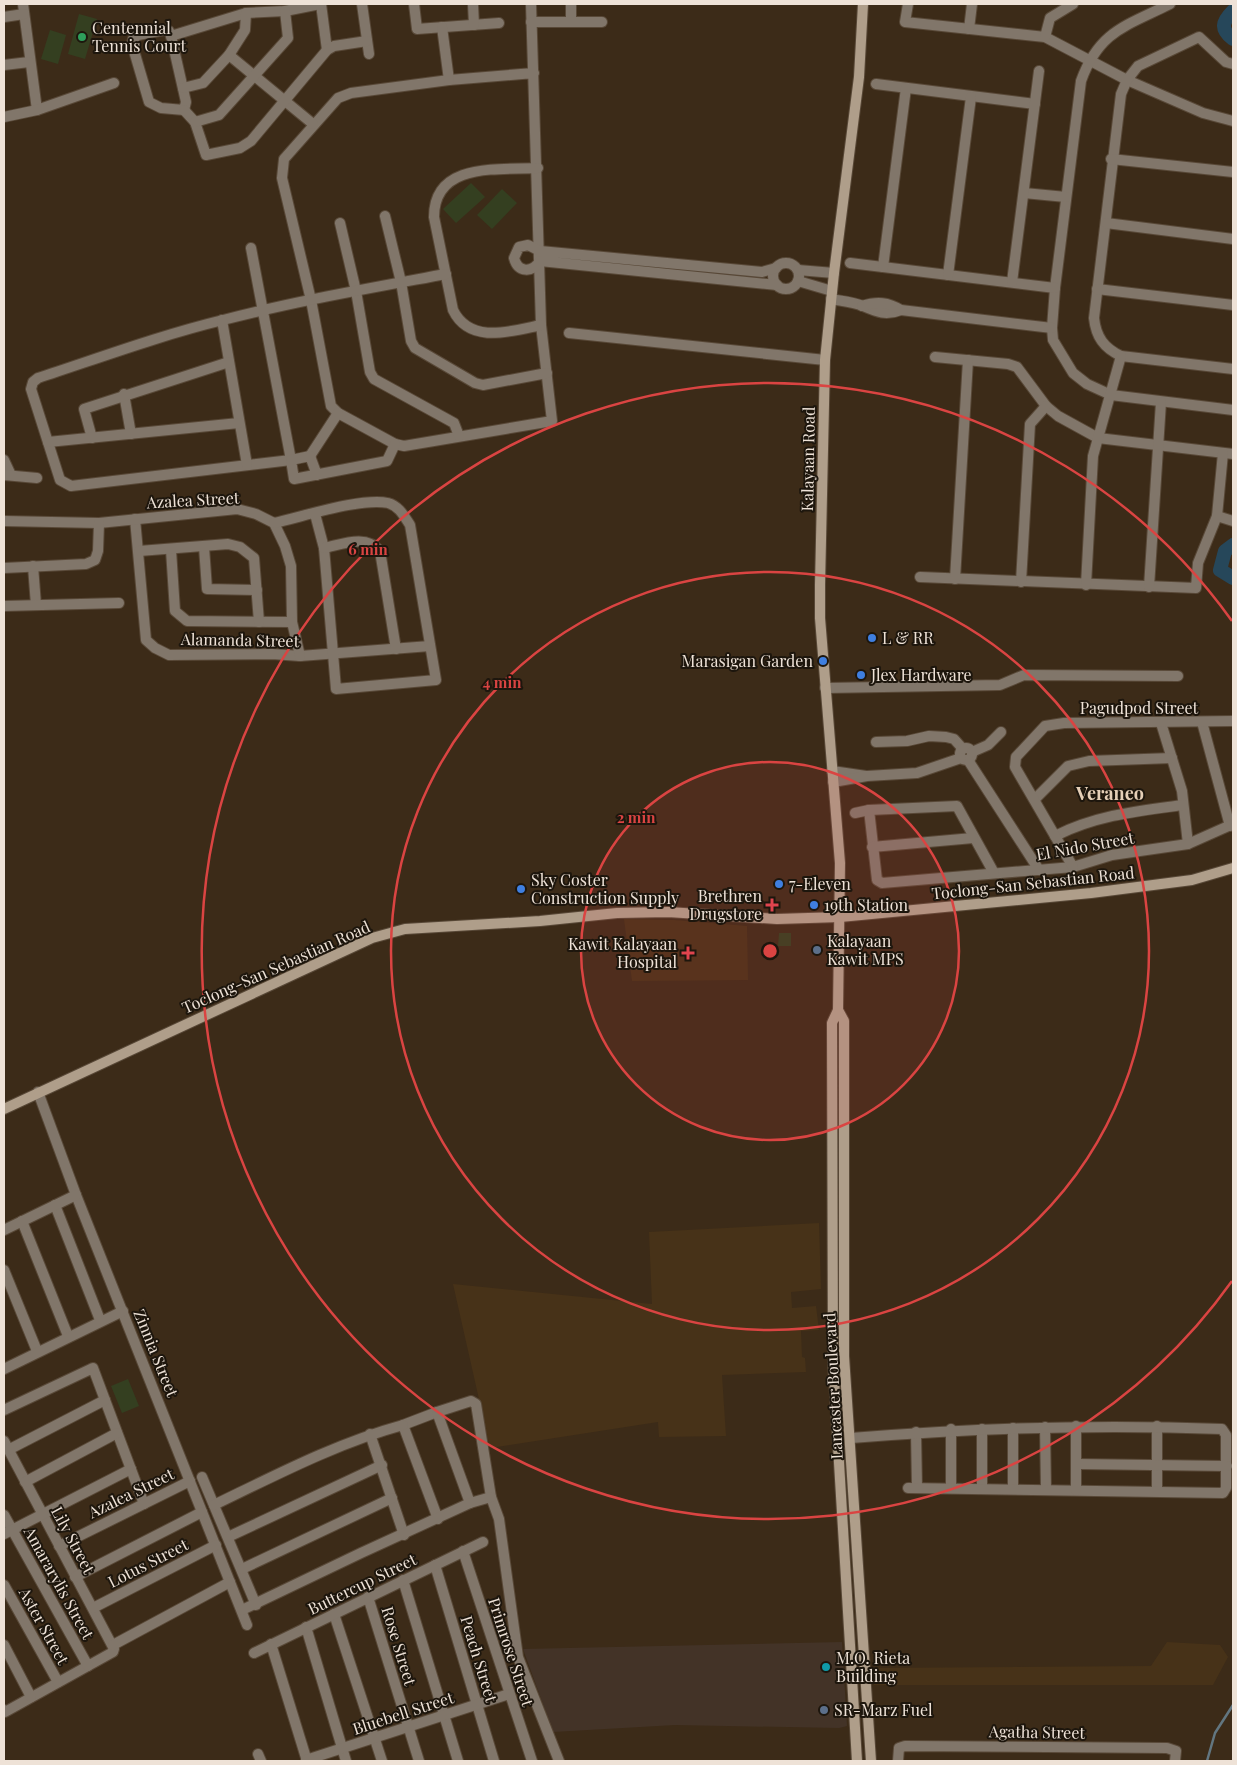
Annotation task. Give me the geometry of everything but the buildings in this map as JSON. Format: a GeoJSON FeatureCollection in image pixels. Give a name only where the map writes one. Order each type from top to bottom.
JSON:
{"type":"FeatureCollection","features":[{"type":"Feature","properties":{"kind":"main road","name":"Kalayaan Road"},"geometry":{"type":"LineString","coordinates":[[840,917],[840,863],[820,610],[825,360],[831,295],[859,77],[863,4]]}},
{"type":"Feature","properties":{"kind":"main road","name":"Toclong-San Sebastian Road"},"geometry":{"type":"LineString","coordinates":[[4,1109],[372,938],[406,929],[540,921],[617,913],[668,912],[777,919],[840,917],[1100,892],[1192,880],[1233,868]]}},
{"type":"Feature","properties":{"kind":"main road","name":"Lancaster Boulevard"},"geometry":{"type":"LineString","coordinates":[[840,917],[838,1010],[832,1023],[832,1363],[857,1761]]}},
{"type":"Feature","properties":{"kind":"main road","name":"Lancaster Boulevard"},"geometry":{"type":"LineString","coordinates":[[838,1010],[844,1021],[844,1356],[851,1438],[871,1761]]}},
{"type":"Feature","properties":{"kind":"main road"},"geometry":{"type":"LineString","coordinates":[[845,1559],[858,1558]]}},
{"type":"Feature","properties":{"kind":"street"},"geometry":{"type":"LineString","coordinates":[[171,36],[246,13],[285,11],[321,4],[327,50]]}},
{"type":"Feature","properties":{"kind":"street"},"geometry":{"type":"LineString","coordinates":[[362,4],[369,54]]}},
{"type":"Feature","properties":{"kind":"street"},"geometry":{"type":"LineString","coordinates":[[414,4],[417,29],[499,23]]}},
{"type":"Feature","properties":{"kind":"street"},"geometry":{"type":"LineString","coordinates":[[473,4],[474,24]]}},
{"type":"Feature","properties":{"kind":"street"},"geometry":{"type":"LineString","coordinates":[[531,4],[531,22],[534,73],[538,168],[541,325],[552,421],[404,446],[395,444],[338,413],[329,399],[311,300],[282,178],[284,159],[338,98],[351,93],[449,80],[534,73]]}},
{"type":"Feature","properties":{"kind":"street"},"geometry":{"type":"LineString","coordinates":[[571,4],[571,22]]}},
{"type":"Feature","properties":{"kind":"street"},"geometry":{"type":"LineString","coordinates":[[908,4],[905,22],[1045,37],[1127,80],[1203,113],[1233,121]]}},
{"type":"Feature","properties":{"kind":"street"},"geometry":{"type":"LineString","coordinates":[[969,29],[972,4]]}},
{"type":"Feature","properties":{"kind":"street"},"geometry":{"type":"LineString","coordinates":[[1045,37],[1050,18],[1073,4]]}},
{"type":"Feature","properties":{"kind":"street"},"geometry":{"type":"LineString","coordinates":[[1170,4],[1114,32],[1100,44],[1088,60],[1081,81],[1066,197],[1055,288],[1053,340],[1073,373],[1087,384],[1111,395],[1233,410]]}},
{"type":"Feature","properties":{"kind":"street"},"geometry":{"type":"LineString","coordinates":[[4,17],[24,9],[29,62],[37,110]]}},
{"type":"Feature","properties":{"kind":"street"},"geometry":{"type":"LineString","coordinates":[[195,122],[219,115],[288,38],[285,11]]}},
{"type":"Feature","properties":{"kind":"street"},"geometry":{"type":"LineString","coordinates":[[183,88],[203,83],[228,55],[245,30],[246,13]]}},
{"type":"Feature","properties":{"kind":"street"},"geometry":{"type":"LineString","coordinates":[[531,22],[602,22]]}},
{"type":"Feature","properties":{"kind":"street"},"geometry":{"type":"LineString","coordinates":[[442,27],[449,80]]}},
{"type":"Feature","properties":{"kind":"street"},"geometry":{"type":"LineString","coordinates":[[184,110],[186,102],[169,32],[164,30],[138,35],[133,39],[132,44],[149,102],[161,108],[184,110],[195,122],[206,155],[240,148],[251,141],[327,50],[334,46],[367,41]]}},
{"type":"Feature","properties":{"kind":"street"},"geometry":{"type":"LineString","coordinates":[[1233,64],[1226,62],[1199,37],[1138,66],[1127,80],[1121,94],[1094,318],[1096,332],[1110,351],[1121,356],[1233,369]]}},
{"type":"Feature","properties":{"kind":"street"},"geometry":{"type":"LineString","coordinates":[[228,55],[313,124]]}},
{"type":"Feature","properties":{"kind":"street"},"geometry":{"type":"LineString","coordinates":[[4,64],[29,62]]}},
{"type":"Feature","properties":{"kind":"street"},"geometry":{"type":"LineString","coordinates":[[1012,282],[1039,71]]}},
{"type":"Feature","properties":{"kind":"street"},"geometry":{"type":"LineString","coordinates":[[4,117],[37,110],[114,83]]}},
{"type":"Feature","properties":{"kind":"street"},"geometry":{"type":"LineString","coordinates":[[876,84],[1035,104]]}},
{"type":"Feature","properties":{"kind":"street"},"geometry":{"type":"LineString","coordinates":[[883,267],[906,88]]}},
{"type":"Feature","properties":{"kind":"street"},"geometry":{"type":"LineString","coordinates":[[948,275],[971,97]]}},
{"type":"Feature","properties":{"kind":"street"},"geometry":{"type":"LineString","coordinates":[[1112,159],[1233,172]]}},
{"type":"Feature","properties":{"kind":"street"},"geometry":{"type":"LineString","coordinates":[[538,168],[466,173],[453,178],[437,196],[434,204],[434,217],[453,310],[463,324],[485,334],[541,325]]}},
{"type":"Feature","properties":{"kind":"street"},"geometry":{"type":"LineString","coordinates":[[1024,193],[1066,197]]}},
{"type":"Feature","properties":{"kind":"street"},"geometry":{"type":"LineString","coordinates":[[385,216],[401,282],[411,341],[422,354],[475,383],[483,385],[547,374]]}},
{"type":"Feature","properties":{"kind":"street"},"geometry":{"type":"LineString","coordinates":[[340,223],[356,291],[370,372],[374,379],[454,423],[460,436]]}},
{"type":"Feature","properties":{"kind":"street"},"geometry":{"type":"LineString","coordinates":[[1106,224],[1233,239]]}},
{"type":"Feature","properties":{"kind":"street"},"geometry":{"type":"LineString","coordinates":[[251,248],[294,479],[387,461],[395,444]]}},
{"type":"Feature","properties":{"kind":"street"},"geometry":{"type":"LineString","coordinates":[[540,256],[762,272],[788,263],[798,270],[834,273]]}},
{"type":"Feature","properties":{"kind":"street"},"geometry":{"type":"LineString","coordinates":[[540,256],[777,285],[788,288],[798,281]]}},
{"type":"Feature","properties":{"kind":"street"},"geometry":{"type":"LineString","coordinates":[[850,262],[1055,288]]}},
{"type":"Feature","properties":{"kind":"street"},"geometry":{"type":"LineString","coordinates":[[776,268],[774,278],[777,285]]}},
{"type":"Feature","properties":{"kind":"street"},"geometry":{"type":"LineString","coordinates":[[798,270],[798,281]]}},
{"type":"Feature","properties":{"kind":"street"},"geometry":{"type":"LineString","coordinates":[[338,413],[310,456],[291,460],[71,486],[60,480],[31,389],[33,382],[38,378],[222,320],[311,300],[446,274]]}},
{"type":"Feature","properties":{"kind":"street"},"geometry":{"type":"LineString","coordinates":[[798,281],[862,306],[874,302],[892,304],[901,310],[1052,328]]}},
{"type":"Feature","properties":{"kind":"street"},"geometry":{"type":"LineString","coordinates":[[1097,289],[1233,305]]}},
{"type":"Feature","properties":{"kind":"street"},"geometry":{"type":"LineString","coordinates":[[222,320],[247,465]]}},
{"type":"Feature","properties":{"kind":"street"},"geometry":{"type":"LineString","coordinates":[[569,333],[825,360]]}},
{"type":"Feature","properties":{"kind":"street"},"geometry":{"type":"LineString","coordinates":[[1086,585],[1093,456],[1121,356]]}},
{"type":"Feature","properties":{"kind":"street"},"geometry":{"type":"LineString","coordinates":[[920,577],[1196,588],[1198,563],[1217,516],[1228,454],[1098,438],[1058,416],[1046,406],[1017,367],[1008,364],[935,357]]}},
{"type":"Feature","properties":{"kind":"street"},"geometry":{"type":"LineString","coordinates":[[955,579],[968,360]]}},
{"type":"Feature","properties":{"kind":"street"},"geometry":{"type":"LineString","coordinates":[[92,438],[84,409],[124,394],[229,362]]}},
{"type":"Feature","properties":{"kind":"street"},"geometry":{"type":"LineString","coordinates":[[124,394],[131,434]]}},
{"type":"Feature","properties":{"kind":"street"},"geometry":{"type":"LineString","coordinates":[[1149,587],[1161,402]]}},
{"type":"Feature","properties":{"kind":"street"},"geometry":{"type":"LineString","coordinates":[[1021,582],[1030,424],[1046,406]]}},
{"type":"Feature","properties":{"kind":"street"},"geometry":{"type":"LineString","coordinates":[[48,442],[239,423]]}},
{"type":"Feature","properties":{"kind":"street"},"geometry":{"type":"LineString","coordinates":[[310,456],[317,475]]}},
{"type":"Feature","properties":{"kind":"street"},"geometry":{"type":"LineString","coordinates":[[4,460],[7,475],[38,478]]}},
{"type":"Feature","properties":{"kind":"street"},"geometry":{"type":"LineString","coordinates":[[300,656],[292,622],[290,566],[285,546],[274,523],[315,514],[370,502],[390,504],[401,510],[410,525],[436,680],[336,689],[324,548],[315,514]]}},
{"type":"Feature","properties":{"kind":"street","name":"Azalea Street"},"geometry":{"type":"LineString","coordinates":[[4,520],[99,523],[238,509],[256,514],[274,523]]}},
{"type":"Feature","properties":{"kind":"street"},"geometry":{"type":"LineString","coordinates":[[1217,516],[1233,521]]}},
{"type":"Feature","properties":{"kind":"street","name":"Alamanda Street"},"geometry":{"type":"LineString","coordinates":[[135,519],[146,640],[155,648],[168,655],[333,655],[430,646]]}},
{"type":"Feature","properties":{"kind":"street"},"geometry":{"type":"LineString","coordinates":[[4,568],[86,564],[95,560],[98,551],[99,523]]}},
{"type":"Feature","properties":{"kind":"street"},"geometry":{"type":"LineString","coordinates":[[324,548],[366,540],[374,543],[380,551],[396,649]]}},
{"type":"Feature","properties":{"kind":"street"},"geometry":{"type":"LineString","coordinates":[[204,547],[207,589],[257,590]]}},
{"type":"Feature","properties":{"kind":"street"},"geometry":{"type":"LineString","coordinates":[[139,551],[240,547],[254,558],[259,622]]}},
{"type":"Feature","properties":{"kind":"street"},"geometry":{"type":"LineString","coordinates":[[171,550],[175,611],[187,621],[292,622]]}},
{"type":"Feature","properties":{"kind":"street"},"geometry":{"type":"LineString","coordinates":[[32,566],[36,605]]}},
{"type":"Feature","properties":{"kind":"street"},"geometry":{"type":"LineString","coordinates":[[4,606],[119,603]]}},
{"type":"Feature","properties":{"kind":"street"},"geometry":{"type":"LineString","coordinates":[[825,688],[1000,684],[1024,675],[1178,676]]}},
{"type":"Feature","properties":{"kind":"street","name":"Pagudpod Street"},"geometry":{"type":"LineString","coordinates":[[1035,799],[1015,766],[1016,757],[1045,726],[1064,723],[1233,721]]}},
{"type":"Feature","properties":{"kind":"street"},"geometry":{"type":"LineString","coordinates":[[1202,722],[1232,825]]}},
{"type":"Feature","properties":{"kind":"street"},"geometry":{"type":"LineString","coordinates":[[1161,723],[1182,791],[1188,844]]}},
{"type":"Feature","properties":{"kind":"street"},"geometry":{"type":"LineString","coordinates":[[833,782],[866,776],[916,773],[988,745],[1001,732]]}},
{"type":"Feature","properties":{"kind":"street"},"geometry":{"type":"LineString","coordinates":[[876,742],[907,741],[929,736],[954,739],[1039,870]]}},
{"type":"Feature","properties":{"kind":"street"},"geometry":{"type":"LineString","coordinates":[[1072,867],[1035,799],[1068,766],[1089,761],[1172,758]]}},
{"type":"Feature","properties":{"kind":"street"},"geometry":{"type":"LineString","coordinates":[[832,771],[866,776]]}},
{"type":"Feature","properties":{"kind":"street"},"geometry":{"type":"LineString","coordinates":[[1055,836],[1081,823],[1101,818],[1184,805]]}},
{"type":"Feature","properties":{"kind":"street"},"geometry":{"type":"LineString","coordinates":[[855,813],[869,810],[957,806],[994,873]]}},
{"type":"Feature","properties":{"kind":"street"},"geometry":{"type":"LineString","coordinates":[[869,810],[872,847],[974,838]]}},
{"type":"Feature","properties":{"kind":"street","name":"El Nido Street"},"geometry":{"type":"LineString","coordinates":[[872,847],[879,882],[1072,867],[1112,855],[1188,844],[1232,825]]}},
{"type":"Feature","properties":{"kind":"street","name":"Zinnia Street"},"geometry":{"type":"LineString","coordinates":[[38,1092],[76,1195],[247,1625]]}},
{"type":"Feature","properties":{"kind":"street"},"geometry":{"type":"LineString","coordinates":[[4,1230],[76,1195]]}},
{"type":"Feature","properties":{"kind":"street"},"geometry":{"type":"LineString","coordinates":[[54,1205],[100,1320]]}},
{"type":"Feature","properties":{"kind":"street"},"geometry":{"type":"LineString","coordinates":[[22,1221],[68,1336]]}},
{"type":"Feature","properties":{"kind":"street"},"geometry":{"type":"LineString","coordinates":[[4,1270],[37,1351]]}},
{"type":"Feature","properties":{"kind":"street"},"geometry":{"type":"LineString","coordinates":[[4,1367],[100,1320],[123,1311]]}},
{"type":"Feature","properties":{"kind":"street"},"geometry":{"type":"LineString","coordinates":[[4,1410],[93,1368],[144,1504]]}},
{"type":"Feature","properties":{"kind":"street"},"geometry":{"type":"LineString","coordinates":[[6,1446],[105,1400]]}},
{"type":"Feature","properties":{"kind":"street"},"geometry":{"type":"LineString","coordinates":[[214,1505],[313,1458],[370,1434],[403,1425],[466,1401],[476,1404],[492,1497],[499,1519],[518,1656],[559,1761]]}},
{"type":"Feature","properties":{"kind":"street"},"geometry":{"type":"LineString","coordinates":[[437,1412],[470,1504]]}},
{"type":"Feature","properties":{"kind":"street"},"geometry":{"type":"LineString","coordinates":[[403,1425],[438,1519]]}},
{"type":"Feature","properties":{"kind":"street"},"geometry":{"type":"LineString","coordinates":[[1076,1426],[1076,1490]]}},
{"type":"Feature","properties":{"kind":"street"},"geometry":{"type":"LineString","coordinates":[[851,1438],[916,1432],[951,1429],[982,1428],[1157,1426],[1222,1429],[1226,1436],[1226,1488],[1223,1493],[912,1488],[916,1432]]}},
{"type":"Feature","properties":{"kind":"street"},"geometry":{"type":"LineString","coordinates":[[1157,1426],[1156,1465],[1158,1491]]}},
{"type":"Feature","properties":{"kind":"street"},"geometry":{"type":"LineString","coordinates":[[1045,1427],[1046,1490]]}},
{"type":"Feature","properties":{"kind":"street"},"geometry":{"type":"LineString","coordinates":[[982,1428],[982,1489]]}},
{"type":"Feature","properties":{"kind":"street"},"geometry":{"type":"LineString","coordinates":[[1013,1428],[1013,1489]]}},
{"type":"Feature","properties":{"kind":"street"},"geometry":{"type":"LineString","coordinates":[[951,1429],[951,1488]]}},
{"type":"Feature","properties":{"kind":"street"},"geometry":{"type":"LineString","coordinates":[[25,1482],[118,1433]]}},
{"type":"Feature","properties":{"kind":"street"},"geometry":{"type":"LineString","coordinates":[[370,1434],[404,1535]]}},
{"type":"Feature","properties":{"kind":"street","name":"Lily Street"},"geometry":{"type":"LineString","coordinates":[[6,1446],[113,1649]]}},
{"type":"Feature","properties":{"kind":"street"},"geometry":{"type":"LineString","coordinates":[[1076,1464],[1227,1466]]}},
{"type":"Feature","properties":{"kind":"street"},"geometry":{"type":"LineString","coordinates":[[228,1537],[382,1465]]}},
{"type":"Feature","properties":{"kind":"street"},"geometry":{"type":"LineString","coordinates":[[8,1532],[131,1468]]}},
{"type":"Feature","properties":{"kind":"street"},"geometry":{"type":"LineString","coordinates":[[202,1477],[256,1605]]}},
{"type":"Feature","properties":{"kind":"street","name":"Azalea Street"},"geometry":{"type":"LineString","coordinates":[[59,1546],[190,1481]]}},
{"type":"Feature","properties":{"kind":"street"},"geometry":{"type":"LineString","coordinates":[[242,1610],[470,1504],[492,1497]]}},
{"type":"Feature","properties":{"kind":"street"},"geometry":{"type":"LineString","coordinates":[[242,1569],[392,1498]]}},
{"type":"Feature","properties":{"kind":"street"},"geometry":{"type":"LineString","coordinates":[[75,1577],[202,1512]]}},
{"type":"Feature","properties":{"kind":"street","name":"Amararylis Street"},"geometry":{"type":"LineString","coordinates":[[4,1515],[8,1532],[88,1666]]}},
{"type":"Feature","properties":{"kind":"street","name":"Buttercup Street"},"geometry":{"type":"LineString","coordinates":[[254,1653],[483,1542]]}},
{"type":"Feature","properties":{"kind":"street","name":"Lotus Street"},"geometry":{"type":"LineString","coordinates":[[93,1608],[216,1545]]}},
{"type":"Feature","properties":{"kind":"street","name":"Primrose Street"},"geometry":{"type":"LineString","coordinates":[[463,1551],[532,1761]]}},
{"type":"Feature","properties":{"kind":"street","name":"Peach Street"},"geometry":{"type":"LineString","coordinates":[[435,1565],[494,1761]]}},
{"type":"Feature","properties":{"kind":"street"},"geometry":{"type":"LineString","coordinates":[[403,1580],[458,1761]]}},
{"type":"Feature","properties":{"kind":"street"},"geometry":{"type":"LineString","coordinates":[[4,1711],[88,1666],[113,1649],[230,1582]]}},
{"type":"Feature","properties":{"kind":"street","name":"Aster Street"},"geometry":{"type":"LineString","coordinates":[[4,1585],[58,1682]]}},
{"type":"Feature","properties":{"kind":"street","name":"Rose Street"},"geometry":{"type":"LineString","coordinates":[[368,1597],[419,1761]]}},
{"type":"Feature","properties":{"kind":"street"},"geometry":{"type":"LineString","coordinates":[[334,1614],[382,1761]]}},
{"type":"Feature","properties":{"kind":"street"},"geometry":{"type":"LineString","coordinates":[[306,1628],[346,1761]]}},
{"type":"Feature","properties":{"kind":"street"},"geometry":{"type":"LineString","coordinates":[[271,1644],[306,1761]]}},
{"type":"Feature","properties":{"kind":"street"},"geometry":{"type":"LineString","coordinates":[[4,1645],[31,1697]]}},
{"type":"Feature","properties":{"kind":"street","name":"Bluebell Street"},"geometry":{"type":"LineString","coordinates":[[306,1761],[509,1694]]}},
{"type":"Feature","properties":{"kind":"street","name":"Agatha Street"},"geometry":{"type":"LineString","coordinates":[[898,1761],[899,1748],[905,1746],[1157,1748],[1176,1756]]}},
{"type":"Feature","properties":{"kind":"shaded area","name":"Kawit Kalayaan Hospital"},"geometry":{"type":"Polygon","coordinates":[[[624,919],[674,920],[747,926],[748,980],[632,981],[624,919]]]}},
{"type":"Feature","properties":{"kind":"shaded area"},"geometry":{"type":"Polygon","coordinates":[[[819,1223],[821,1289],[791,1292],[792,1308],[816,1306],[819,1330],[801,1331],[802,1357],[805,1358],[806,1372],[722,1375],[726,1436],[659,1437],[658,1422],[490,1448],[453,1284],[652,1304],[649,1232],[819,1223]]]}},
{"type":"Feature","properties":{"kind":"shaded area"},"geometry":{"type":"Polygon","coordinates":[[[842,1642],[847,1726],[839,1728],[675,1725],[553,1732],[523,1649],[842,1642]]]}},
{"type":"Feature","properties":{"kind":"shaded area"},"geometry":{"type":"Polygon","coordinates":[[[1167,1642],[1220,1645],[1228,1657],[1213,1685],[874,1685],[874,1668],[1151,1666],[1167,1642]]]}},
{"type":"Feature","properties":{"kind":"green space","name":"Centennial Tennis Court"},"geometry":{"type":"Polygon","coordinates":[[[79,14],[97,19],[85,59],[68,54],[79,14]]]}},
{"type":"Feature","properties":{"kind":"green space"},"geometry":{"type":"Polygon","coordinates":[[[50,30],[66,35],[58,64],[41,59],[50,30]]]}},
{"type":"Feature","properties":{"kind":"green space"},"geometry":{"type":"Polygon","coordinates":[[[471,183],[485,197],[456,223],[443,209],[471,183]]]}},
{"type":"Feature","properties":{"kind":"green space"},"geometry":{"type":"Polygon","coordinates":[[[502,189],[517,203],[492,229],[477,215],[502,189]]]}},
{"type":"Feature","properties":{"kind":"green space"},"geometry":{"type":"Polygon","coordinates":[[[779,933],[791,933],[791,946],[778,946],[779,933]]]}},
{"type":"Feature","properties":{"kind":"green space"},"geometry":{"type":"Polygon","coordinates":[[[128,1379],[139,1406],[122,1413],[111,1386],[128,1379]]]}},
{"type":"Feature","properties":{"kind":"waterway"},"geometry":{"type":"LineString","coordinates":[[1233,11],[1224,25],[1224,29],[1233,39]]}},
{"type":"Feature","properties":{"kind":"waterway"},"geometry":{"type":"LineString","coordinates":[[1233,545],[1225,551],[1220,570],[1233,578]]}},
{"type":"Feature","properties":{"kind":"waterway"},"geometry":{"type":"LineString","coordinates":[[1207,1761],[1215,1733],[1233,1705]]}},
{"type":"Feature","properties":{"kind":"place","name":"Centennial Tennis Court"},"geometry":{"type":"Point","coordinates":[82,37]}},
{"type":"Feature","properties":{"kind":"place","name":"L & RR"},"geometry":{"type":"Point","coordinates":[872,638]}},
{"type":"Feature","properties":{"kind":"place","name":"Marasigan Garden"},"geometry":{"type":"Point","coordinates":[823,661]}},
{"type":"Feature","properties":{"kind":"place","name":"Jlex Hardware"},"geometry":{"type":"Point","coordinates":[861,675]}},
{"type":"Feature","properties":{"kind":"place","name":"7-Eleven"},"geometry":{"type":"Point","coordinates":[779,884]}},
{"type":"Feature","properties":{"kind":"place","name":"Sky Coster Construction Supply"},"geometry":{"type":"Point","coordinates":[521,889]}},
{"type":"Feature","properties":{"kind":"place","name":"Brethren Drugstore"},"geometry":{"type":"Point","coordinates":[772,905]}},
{"type":"Feature","properties":{"kind":"place","name":"19th Station"},"geometry":{"type":"Point","coordinates":[814,905]}},
{"type":"Feature","properties":{"kind":"place","name":"Kalayaan Kawit MPS"},"geometry":{"type":"Point","coordinates":[817,950]}},
{"type":"Feature","properties":{"kind":"place","name":"Kawit Kalayaan Hospital"},"geometry":{"type":"Point","coordinates":[688,953]}},
{"type":"Feature","properties":{"kind":"place","name":"M.O. Rieta Building"},"geometry":{"type":"Point","coordinates":[826,1667]}},
{"type":"Feature","properties":{"kind":"place","name":"SR-Marz Fuel"},"geometry":{"type":"Point","coordinates":[824,1710]}},
{"type":"Feature","properties":{"kind":"district","name":"Veraneo"},"geometry":{"type":"Point","coordinates":[1110,794]}}]}
